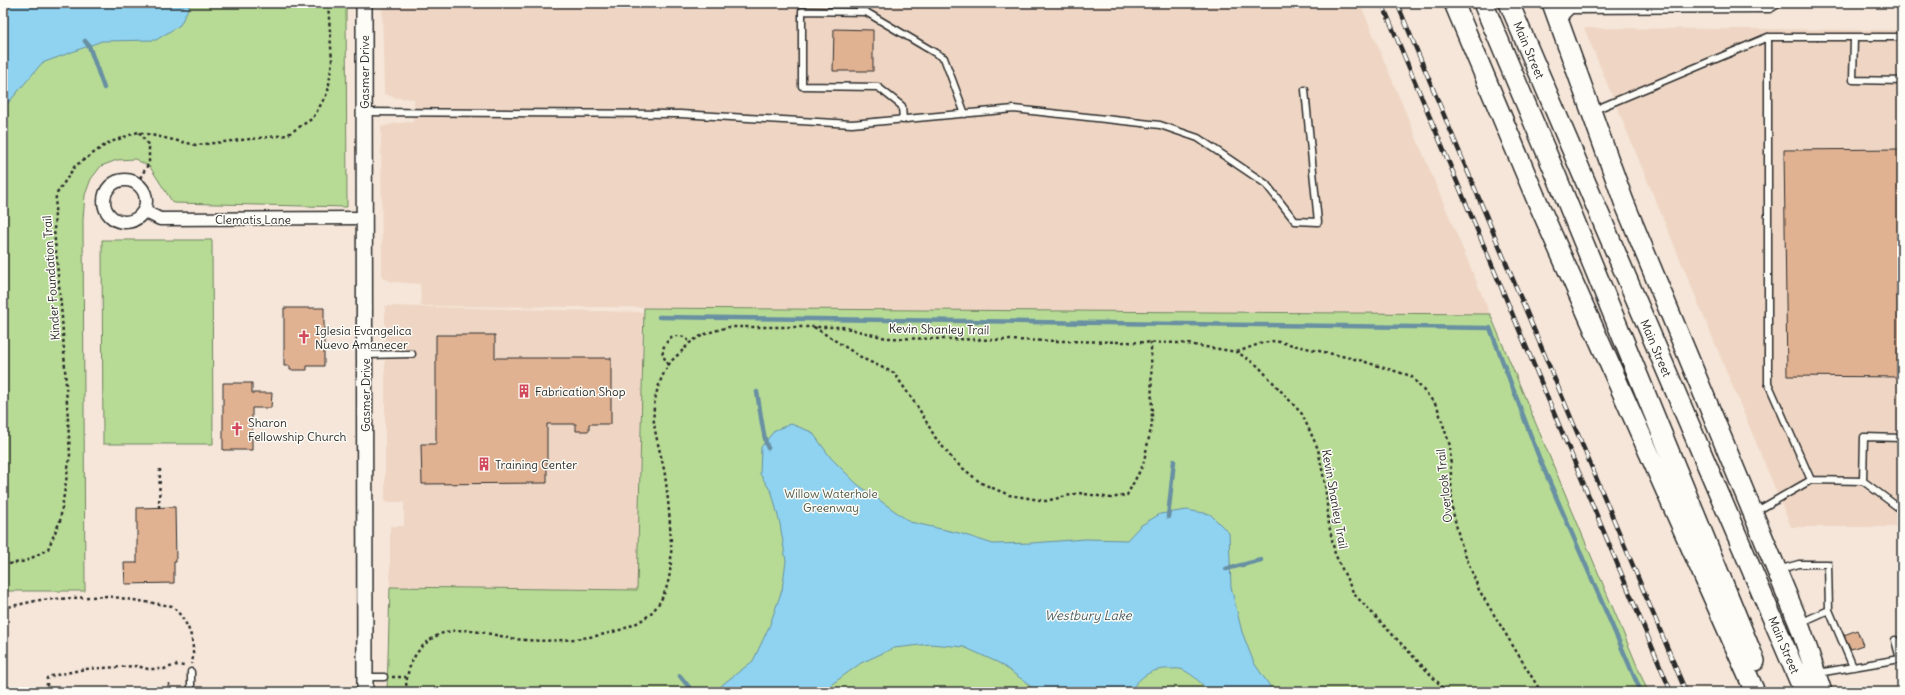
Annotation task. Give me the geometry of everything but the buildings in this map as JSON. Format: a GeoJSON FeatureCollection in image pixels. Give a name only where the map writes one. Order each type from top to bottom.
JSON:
{"type":"FeatureCollection","features":[{"type":"Feature","properties":{"kind":"highway"},"geometry":{"type":"LineString","coordinates":[[1454,3],[1535,196],[1755,692]]}},
{"type":"Feature","properties":{"kind":"highway","name":"Main Street"},"geometry":{"type":"LineString","coordinates":[[1483,3],[1556,175],[1767,692]]}},
{"type":"Feature","properties":{"kind":"highway","name":"Main Street"},"geometry":{"type":"LineString","coordinates":[[1509,3],[1804,692]]}},
{"type":"Feature","properties":{"kind":"highway"},"geometry":{"type":"LineString","coordinates":[[1555,11],[1624,202],[1798,624],[1822,692]]}},
{"type":"Feature","properties":{"kind":"street","name":"Gasmer Drive"},"geometry":{"type":"LineString","coordinates":[[364,3],[365,692]]}},
{"type":"Feature","properties":{"kind":"street"},"geometry":{"type":"LineString","coordinates":[[1555,11],[1570,7],[1769,6],[1774,3]]}},
{"type":"Feature","properties":{"kind":"street"},"geometry":{"type":"LineString","coordinates":[[120,180],[129,180],[137,183],[146,196],[144,211],[138,218],[131,222],[122,222],[111,217],[104,206],[104,198],[107,190],[120,180]]}},
{"type":"Feature","properties":{"kind":"street","name":"Clematis Lane"},"geometry":{"type":"LineString","coordinates":[[144,211],[160,219],[365,218]]}},
{"type":"Feature","properties":{"kind":"lane"},"geometry":{"type":"LineString","coordinates":[[903,120],[902,106],[878,87],[802,86],[802,11],[866,12],[944,58],[965,114]]}},
{"type":"Feature","properties":{"kind":"lane"},"geometry":{"type":"LineString","coordinates":[[1591,111],[1768,37],[1902,37]]}},
{"type":"Feature","properties":{"kind":"lane"},"geometry":{"type":"LineString","coordinates":[[1768,37],[1768,383],[1811,480]]}},
{"type":"Feature","properties":{"kind":"lane"},"geometry":{"type":"LineString","coordinates":[[1854,37],[1853,80],[1902,80]]}},
{"type":"Feature","properties":{"kind":"lane"},"geometry":{"type":"LineString","coordinates":[[364,112],[680,114],[852,124],[1014,109],[1160,125],[1198,138],[1266,184],[1295,221],[1318,222],[1305,90]]}},
{"type":"Feature","properties":{"kind":"lane"},"geometry":{"type":"LineString","coordinates":[[365,356],[412,354]]}},
{"type":"Feature","properties":{"kind":"lane"},"geometry":{"type":"LineString","coordinates":[[1863,481],[1864,437],[1902,438]]}},
{"type":"Feature","properties":{"kind":"lane"},"geometry":{"type":"LineString","coordinates":[[1752,513],[1811,480],[1863,481],[1898,508],[1902,508]]}},
{"type":"Feature","properties":{"kind":"lane"},"geometry":{"type":"LineString","coordinates":[[1776,571],[1799,564],[1828,564],[1829,610],[1853,667]]}},
{"type":"Feature","properties":{"kind":"lane"},"geometry":{"type":"LineString","coordinates":[[1798,624],[1829,610]]}},
{"type":"Feature","properties":{"kind":"lane"},"geometry":{"type":"LineString","coordinates":[[1816,674],[1900,659],[1895,640]]}},
{"type":"Feature","properties":{"kind":"lane"},"geometry":{"type":"LineString","coordinates":[[191,672],[191,692]]}},
{"type":"Feature","properties":{"kind":"lane"},"geometry":{"type":"LineString","coordinates":[[365,677],[384,677]]}},
{"type":"Feature","properties":{"kind":"path"},"geometry":{"type":"LineString","coordinates":[[138,132],[196,145],[287,135],[313,118],[328,92],[332,61],[328,3]]}},
{"type":"Feature","properties":{"kind":"path"},"geometry":{"type":"LineString","coordinates":[[137,183],[149,163],[149,146],[138,132]]}},
{"type":"Feature","properties":{"kind":"path","name":"Kinder Foundation Trail"},"geometry":{"type":"LineString","coordinates":[[3,565],[26,561],[48,549],[60,521],[70,455],[62,317],[54,230],[56,195],[75,166],[108,143],[138,132]]}},
{"type":"Feature","properties":{"kind":"path","name":"Kevin Shanley Trail"},"geometry":{"type":"LineString","coordinates":[[406,692],[406,677],[415,654],[431,638],[441,633],[451,630],[483,632],[524,640],[565,640],[629,628],[653,611],[667,588],[672,563],[664,474],[654,422],[655,397],[668,365],[690,343],[711,332],[729,327],[842,327],[886,338],[1181,343],[1237,352],[1258,366],[1302,414],[1318,449],[1325,484],[1329,525],[1335,554],[1354,594],[1447,692]]}},
{"type":"Feature","properties":{"kind":"path"},"geometry":{"type":"LineString","coordinates":[[814,327],[864,359],[894,373],[919,409],[935,437],[954,461],[980,483],[1009,495],[1046,501],[1079,493],[1111,498],[1128,495],[1143,465],[1152,424],[1151,342]]}},
{"type":"Feature","properties":{"kind":"path"},"geometry":{"type":"LineString","coordinates":[[668,365],[662,355],[663,347],[671,337],[679,335],[688,339],[690,343]]}},
{"type":"Feature","properties":{"kind":"path","name":"Overlook Trail"},"geometry":{"type":"LineString","coordinates":[[1237,352],[1262,343],[1275,342],[1359,360],[1411,376],[1437,406],[1450,446],[1452,508],[1460,541],[1479,590],[1541,692]]}},
{"type":"Feature","properties":{"kind":"path"},"geometry":{"type":"LineString","coordinates":[[160,469],[160,508]]}},
{"type":"Feature","properties":{"kind":"path"},"geometry":{"type":"LineString","coordinates":[[3,608],[40,600],[107,596],[172,606],[188,624],[192,641],[191,666],[176,665],[164,669],[148,669],[137,666],[85,669],[47,678],[47,692]]}},
{"type":"Feature","properties":{"kind":"path"},"geometry":{"type":"LineString","coordinates":[[169,682],[169,692]]}},
{"type":"Feature","properties":{"kind":"shaded area"},"geometry":{"type":"Polygon","coordinates":[[[382,3],[1360,3],[1490,314],[421,306],[420,284],[393,282],[382,278],[381,127],[396,123],[413,122],[414,99],[397,98],[384,94],[382,3]]]}},
{"type":"Feature","properties":{"kind":"shaded area"},"geometry":{"type":"Polygon","coordinates":[[[1584,28],[1902,30],[1902,527],[1791,527],[1584,28]]]}},
{"type":"Feature","properties":{"kind":"shaded area"},"geometry":{"type":"Polygon","coordinates":[[[385,306],[643,312],[637,590],[390,587],[390,526],[404,526],[404,502],[385,502],[385,306]]]}},
{"type":"Feature","properties":{"kind":"green space"},"geometry":{"type":"Polygon","coordinates":[[[3,3],[346,3],[347,207],[173,203],[150,167],[135,159],[117,160],[101,166],[91,179],[85,195],[83,220],[85,591],[3,591],[3,3]]]}},
{"type":"Feature","properties":{"kind":"green space"},"geometry":{"type":"Polygon","coordinates":[[[102,240],[212,240],[213,444],[103,444],[102,240]]]}},
{"type":"Feature","properties":{"kind":"green space","name":"Willow Waterhole Greenway"},"geometry":{"type":"Polygon","coordinates":[[[644,308],[1490,314],[1648,692],[387,692],[390,587],[637,590],[644,308]]]}},
{"type":"Feature","properties":{"kind":"water"},"geometry":{"type":"Polygon","coordinates":[[[3,3],[191,3],[180,25],[156,40],[102,41],[42,63],[3,109],[3,3]]]}},
{"type":"Feature","properties":{"kind":"water","name":"Westbury Lake"},"geometry":{"type":"Polygon","coordinates":[[[791,424],[812,432],[831,458],[857,484],[910,522],[959,533],[993,544],[1085,539],[1127,540],[1140,526],[1160,514],[1187,510],[1210,514],[1229,533],[1231,587],[1242,632],[1254,663],[1274,692],[1209,692],[1191,674],[1182,669],[1164,669],[1152,672],[1142,677],[1130,692],[1036,692],[1027,683],[999,663],[964,647],[930,644],[894,648],[861,663],[821,692],[717,692],[723,684],[753,661],[769,627],[782,590],[786,561],[780,524],[772,493],[760,474],[761,447],[775,430],[791,424]]]}},
{"type":"Feature","properties":{"kind":"waterway"},"geometry":{"type":"LineString","coordinates":[[85,41],[89,46],[104,88]]}},
{"type":"Feature","properties":{"kind":"waterway"},"geometry":{"type":"LineString","coordinates":[[659,317],[1490,328],[1540,460],[1641,692]]}},
{"type":"Feature","properties":{"kind":"waterway"},"geometry":{"type":"LineString","coordinates":[[757,392],[763,431],[768,448]]}},
{"type":"Feature","properties":{"kind":"waterway"},"geometry":{"type":"LineString","coordinates":[[1168,517],[1174,461]]}},
{"type":"Feature","properties":{"kind":"waterway"},"geometry":{"type":"LineString","coordinates":[[1226,569],[1261,560]]}},
{"type":"Feature","properties":{"kind":"waterway"},"geometry":{"type":"LineString","coordinates":[[680,676],[693,692]]}},
{"type":"Feature","properties":{"kind":"railway"},"geometry":{"type":"LineString","coordinates":[[1382,3],[1671,692]]}},
{"type":"Feature","properties":{"kind":"railway"},"geometry":{"type":"LineString","coordinates":[[1397,3],[1686,692]]}},
{"type":"Feature","properties":{"kind":"place","name":"Iglesia Evangelica Nuevo Amanecer"},"geometry":{"type":"Point","coordinates":[304,337]}},
{"type":"Feature","properties":{"kind":"place","name":"Fabrication Shop"},"geometry":{"type":"Point","coordinates":[524,391]}},
{"type":"Feature","properties":{"kind":"place","name":"Sharon Fellowship Church"},"geometry":{"type":"Point","coordinates":[237,429]}},
{"type":"Feature","properties":{"kind":"place","name":"Training Center"},"geometry":{"type":"Point","coordinates":[484,464]}}]}
